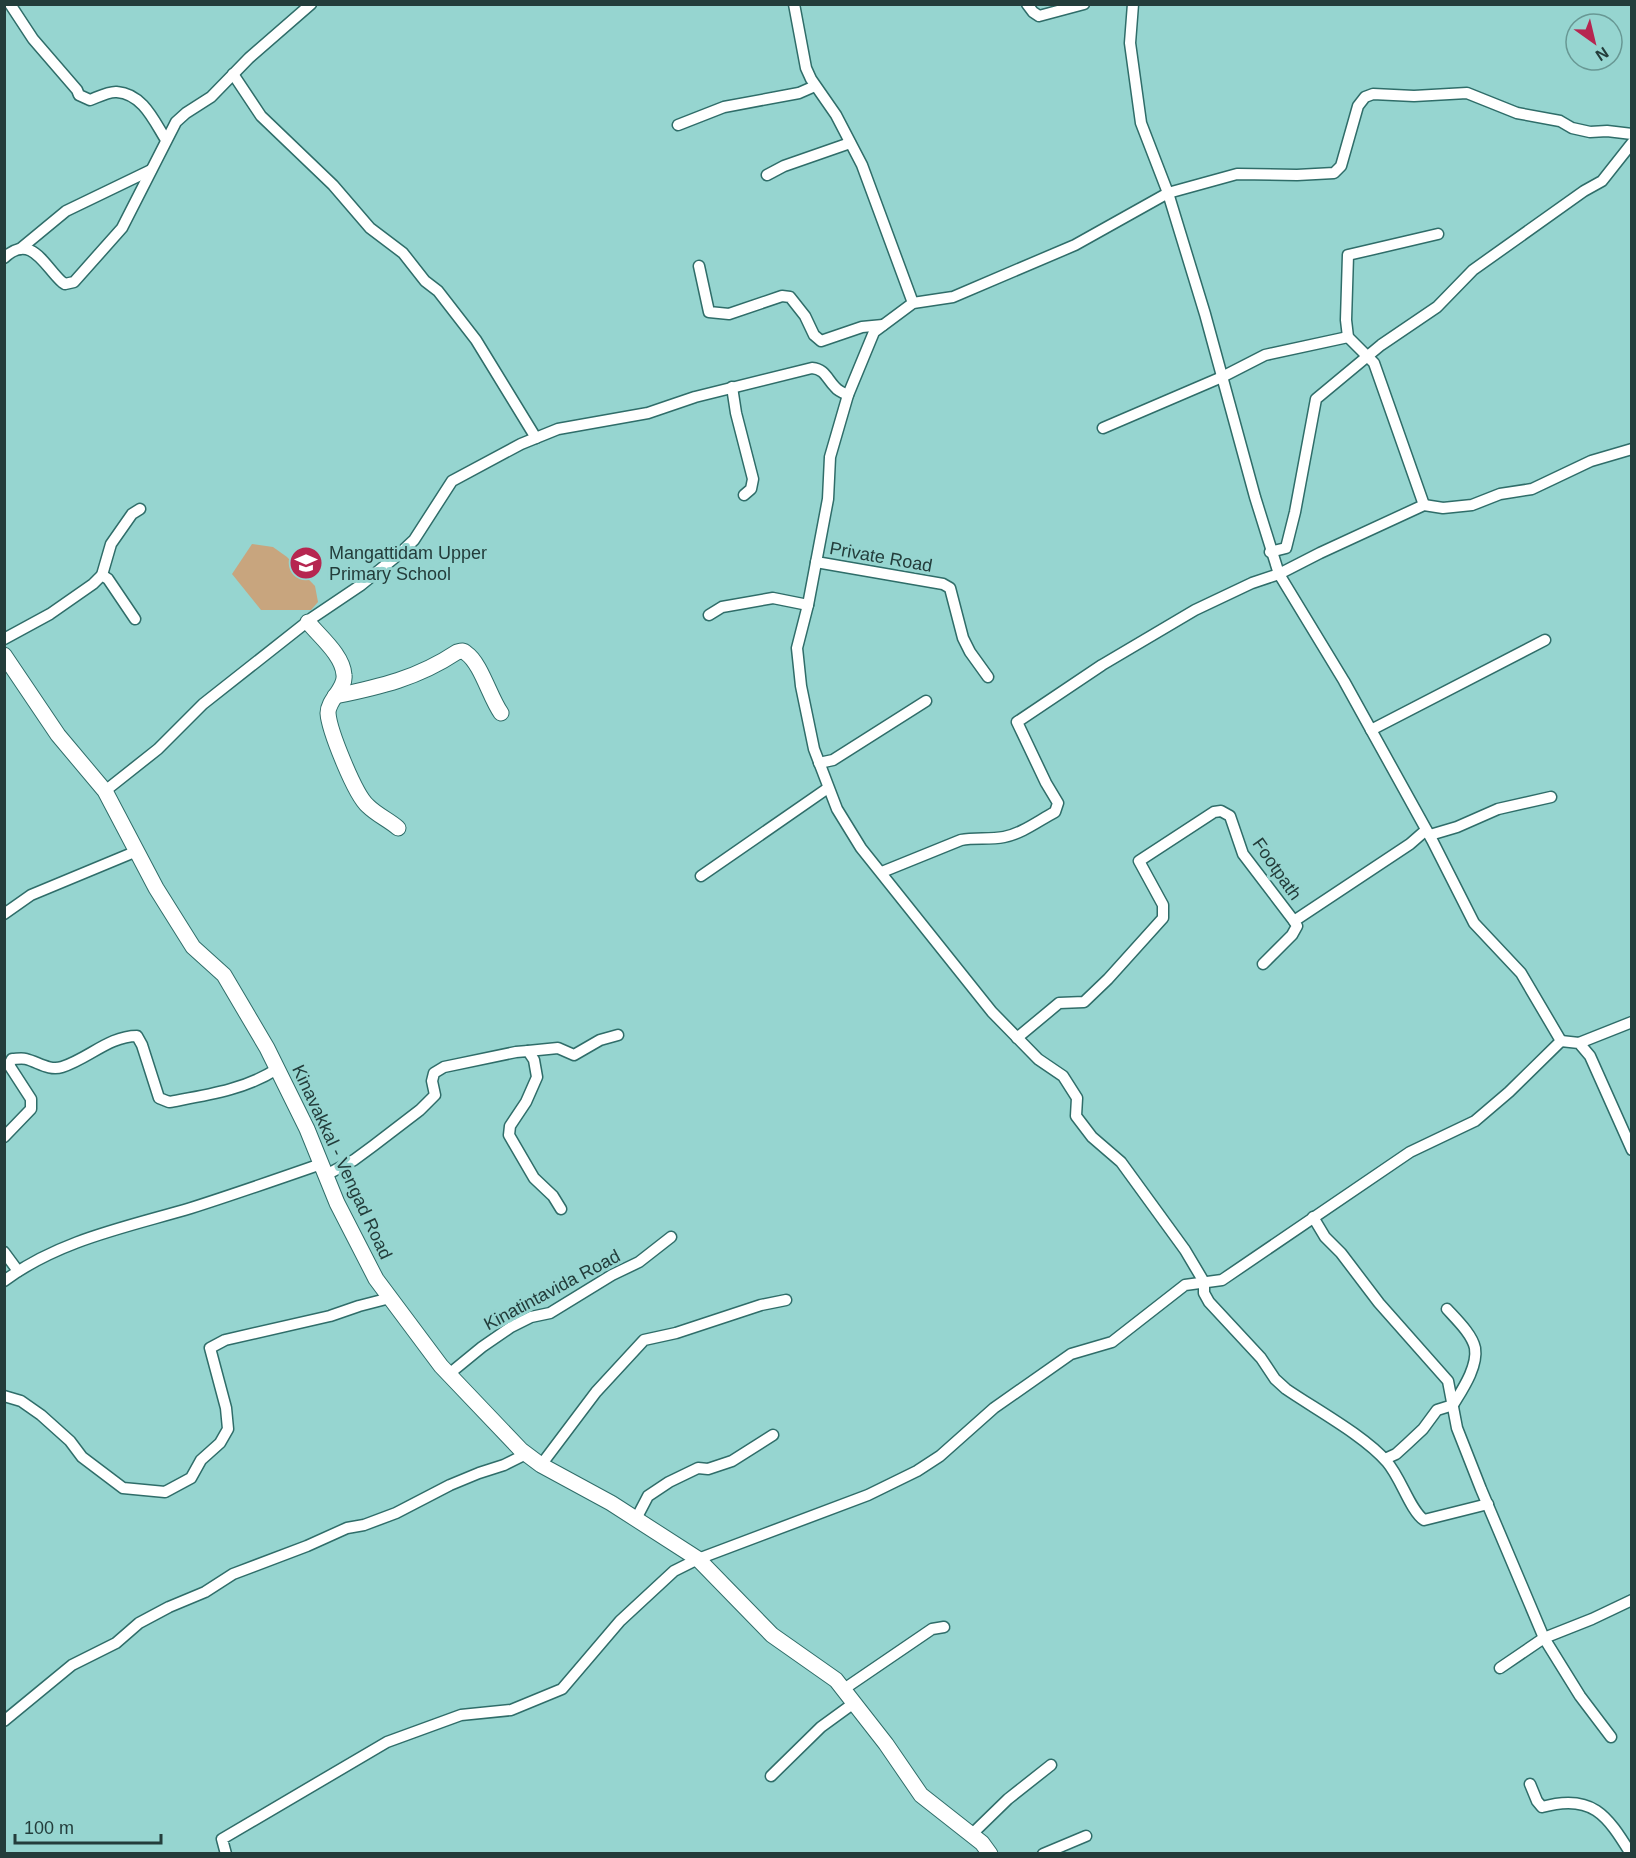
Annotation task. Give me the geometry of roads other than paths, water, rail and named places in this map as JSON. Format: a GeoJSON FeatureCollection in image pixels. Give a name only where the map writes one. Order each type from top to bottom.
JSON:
{"type":"FeatureCollection","features":[{"type":"Feature","properties":{"kind":"main road"},"geometry":{"type":"LineString","coordinates":[[308,622],[331,647],[344,675],[343,684],[328,711],[346,767],[359,795],[367,806],[398,828]]}},
{"type":"Feature","properties":{"kind":"main road"},"geometry":{"type":"LineString","coordinates":[[335,696],[394,683],[425,671],[462,651],[467,653],[475,664],[501,714]]}},
{"type":"Feature","properties":{"kind":"main road","name":"Kinavakkal - Vengad Road"},"geometry":{"type":"LineString","coordinates":[[4,655],[58,735],[105,791],[156,888],[193,947],[224,975],[277,1069],[307,1129],[337,1203],[376,1279],[449,1374],[526,1454],[541,1465],[611,1503],[698,1559],[772,1635],[836,1680],[886,1744],[921,1795],[982,1843],[990,1854]]}},
{"type":"Feature","properties":{"kind":"street"},"geometry":{"type":"LineString","coordinates":[[10,4],[33,39],[79,95],[90,100],[116,91],[129,95],[143,105],[153,117],[166,140]]}},
{"type":"Feature","properties":{"kind":"street"},"geometry":{"type":"LineString","coordinates":[[20,249],[38,255],[65,284],[74,282],[122,228],[176,122],[211,97],[233,74],[311,4]]}},
{"type":"Feature","properties":{"kind":"street"},"geometry":{"type":"LineString","coordinates":[[794,4],[806,68],[815,86],[836,115],[862,165],[914,303]]}},
{"type":"Feature","properties":{"kind":"street"},"geometry":{"type":"LineString","coordinates":[[1027,4],[1039,16],[1084,4]]}},
{"type":"Feature","properties":{"kind":"street"},"geometry":{"type":"LineString","coordinates":[[1133,4],[1130,44],[1141,123],[1168,193],[1205,314],[1270,552],[1279,574],[1371,730],[1474,923],[1521,974],[1561,1041]]}},
{"type":"Feature","properties":{"kind":"street"},"geometry":{"type":"LineString","coordinates":[[233,74],[261,116],[333,185],[370,228],[403,253],[425,281],[438,291],[476,340],[536,438]]}},
{"type":"Feature","properties":{"kind":"street"},"geometry":{"type":"LineString","coordinates":[[678,125],[724,107],[799,93],[815,86]]}},
{"type":"Feature","properties":{"kind":"street"},"geometry":{"type":"LineString","coordinates":[[1488,1504],[1424,1520],[1416,1515],[1404,1487],[1385,1459],[1373,1448],[1280,1384],[1255,1352],[1209,1302],[1204,1293],[1204,1282],[1185,1250],[1120,1162],[1092,1137],[1076,1116],[1077,1098],[1063,1076],[1038,1059],[992,1012],[861,848],[837,809],[814,749],[801,686],[797,648],[808,604],[828,499],[830,457],[848,396],[873,332],[914,303],[953,297],[1075,245],[1168,193],[1237,174],[1334,173],[1341,166],[1358,106],[1365,97],[1373,94],[1414,96],[1467,93],[1517,113],[1560,121],[1572,128],[1590,132],[1607,131],[1632,134]]}},
{"type":"Feature","properties":{"kind":"street"},"geometry":{"type":"LineString","coordinates":[[767,175],[784,166],[850,143]]}},
{"type":"Feature","properties":{"kind":"street"},"geometry":{"type":"LineString","coordinates":[[1270,552],[1286,548],[1316,399],[1381,345],[1437,307],[1473,270],[1584,191],[1602,181],[1632,143]]}},
{"type":"Feature","properties":{"kind":"street"},"geometry":{"type":"LineString","coordinates":[[4,258],[20,249],[66,212],[151,170]]}},
{"type":"Feature","properties":{"kind":"street"},"geometry":{"type":"LineString","coordinates":[[1424,505],[1374,363],[1348,337],[1346,320],[1348,255],[1438,234]]}},
{"type":"Feature","properties":{"kind":"street"},"geometry":{"type":"LineString","coordinates":[[699,266],[709,312],[717,315],[729,314],[782,296],[790,297],[805,316],[814,335],[821,341],[862,327],[883,325]]}},
{"type":"Feature","properties":{"kind":"street"},"geometry":{"type":"LineString","coordinates":[[1103,428],[1265,355],[1348,337]]}},
{"type":"Feature","properties":{"kind":"street"},"geometry":{"type":"LineString","coordinates":[[105,791],[158,749],[203,704],[308,622],[361,585],[414,540],[452,481],[558,429],[648,412],[732,387],[812,368],[823,372],[837,389],[848,396]]}},
{"type":"Feature","properties":{"kind":"street"},"geometry":{"type":"LineString","coordinates":[[732,387],[736,413],[753,479],[751,489],[744,495]]}},
{"type":"Feature","properties":{"kind":"street"},"geometry":{"type":"LineString","coordinates":[[882,872],[961,840],[974,837],[1003,837],[1022,831],[1055,812],[1058,803],[1017,722],[1102,665],[1196,610],[1252,583],[1279,574],[1424,505],[1443,508],[1472,505],[1500,494],[1532,489],[1591,461],[1632,449]]}},
{"type":"Feature","properties":{"kind":"street"},"geometry":{"type":"LineString","coordinates":[[4,639],[50,614],[93,584],[102,575],[111,544],[132,514],[141,509]]}},
{"type":"Feature","properties":{"kind":"street","name":"Private Road"},"geometry":{"type":"LineString","coordinates":[[816,562],[931,582],[950,588],[963,639],[988,677]]}},
{"type":"Feature","properties":{"kind":"street"},"geometry":{"type":"LineString","coordinates":[[102,575],[108,579],[135,619]]}},
{"type":"Feature","properties":{"kind":"street"},"geometry":{"type":"LineString","coordinates":[[709,615],[722,607],[774,598],[808,604]]}},
{"type":"Feature","properties":{"kind":"street"},"geometry":{"type":"LineString","coordinates":[[1371,730],[1545,640]]}},
{"type":"Feature","properties":{"kind":"street"},"geometry":{"type":"LineString","coordinates":[[819,764],[832,760],[926,701]]}},
{"type":"Feature","properties":{"kind":"street"},"geometry":{"type":"LineString","coordinates":[[701,876],[828,788]]}},
{"type":"Feature","properties":{"kind":"street"},"geometry":{"type":"LineString","coordinates":[[1263,964],[1292,935],[1297,926],[1294,921],[1410,843],[1428,833],[1457,827],[1498,809],[1551,797]]}},
{"type":"Feature","properties":{"kind":"street","name":"Footpath"},"geometry":{"type":"LineString","coordinates":[[1017,1038],[1059,1004],[1084,1002],[1163,918],[1163,905],[1139,861],[1214,812],[1221,811],[1230,816],[1243,854],[1294,921]]}},
{"type":"Feature","properties":{"kind":"street"},"geometry":{"type":"LineString","coordinates":[[4,914],[31,895],[137,851]]}},
{"type":"Feature","properties":{"kind":"street"},"geometry":{"type":"LineString","coordinates":[[1561,1041],[1579,1043],[1632,1022]]}},
{"type":"Feature","properties":{"kind":"street"},"geometry":{"type":"LineString","coordinates":[[4,1281],[18,1271],[87,1238],[354,1160],[420,1110],[435,1095],[432,1081],[434,1073],[444,1067],[516,1052],[558,1048],[574,1055],[600,1040],[618,1035]]}},
{"type":"Feature","properties":{"kind":"street"},"geometry":{"type":"LineString","coordinates":[[4,1137],[31,1109],[31,1099],[9,1065],[12,1059],[26,1059],[43,1066],[60,1068],[106,1045],[128,1036],[137,1036],[159,1098],[169,1102],[233,1090],[277,1069]]}},
{"type":"Feature","properties":{"kind":"street"},"geometry":{"type":"LineString","coordinates":[[226,1854],[222,1839],[387,1742],[461,1715],[511,1710],[562,1689],[620,1621],[674,1571],[698,1559],[868,1495],[917,1471],[940,1456],[994,1408],[1071,1354],[1112,1342],[1185,1286],[1222,1280],[1410,1152],[1475,1121],[1509,1092],[1561,1041]]}},
{"type":"Feature","properties":{"kind":"street"},"geometry":{"type":"LineString","coordinates":[[1579,1043],[1590,1056],[1632,1150]]}},
{"type":"Feature","properties":{"kind":"street"},"geometry":{"type":"LineString","coordinates":[[528,1051],[534,1060],[537,1077],[526,1102],[510,1126],[509,1135],[534,1178],[553,1196],[561,1209]]}},
{"type":"Feature","properties":{"kind":"street"},"geometry":{"type":"LineString","coordinates":[[1313,1217],[1325,1237],[1341,1253],[1379,1303],[1449,1382],[1457,1428],[1544,1638],[1580,1696],[1611,1737]]}},
{"type":"Feature","properties":{"kind":"street","name":"Kinatintavida Road"},"geometry":{"type":"LineString","coordinates":[[449,1374],[511,1327],[531,1317],[550,1313],[612,1275],[639,1262],[671,1237]]}},
{"type":"Feature","properties":{"kind":"street"},"geometry":{"type":"LineString","coordinates":[[4,1252],[18,1271]]}},
{"type":"Feature","properties":{"kind":"street"},"geometry":{"type":"LineString","coordinates":[[4,1396],[21,1401],[41,1415],[70,1441],[82,1457],[123,1488],[165,1492],[191,1478],[201,1460],[220,1443],[228,1429],[226,1408],[210,1348],[225,1340],[330,1316],[390,1298]]}},
{"type":"Feature","properties":{"kind":"street"},"geometry":{"type":"LineString","coordinates":[[541,1465],[596,1392],[644,1340],[676,1333],[741,1311],[786,1300]]}},
{"type":"Feature","properties":{"kind":"street"},"geometry":{"type":"LineString","coordinates":[[1385,1459],[1396,1454],[1415,1437],[1437,1410],[1453,1405],[1469,1377],[1475,1348],[1447,1309]]}},
{"type":"Feature","properties":{"kind":"street"},"geometry":{"type":"LineString","coordinates":[[636,1519],[648,1496],[669,1482],[698,1468],[708,1469],[732,1461],[773,1435]]}},
{"type":"Feature","properties":{"kind":"street"},"geometry":{"type":"LineString","coordinates":[[4,1721],[72,1665],[116,1643],[139,1623],[205,1592],[233,1574],[347,1528],[364,1526],[396,1513],[450,1485],[504,1465],[526,1454]]}},
{"type":"Feature","properties":{"kind":"street"},"geometry":{"type":"LineString","coordinates":[[1500,1668],[1544,1638],[1632,1600]]}},
{"type":"Feature","properties":{"kind":"street"},"geometry":{"type":"LineString","coordinates":[[843,1689],[932,1629],[944,1627]]}},
{"type":"Feature","properties":{"kind":"street"},"geometry":{"type":"LineString","coordinates":[[771,1776],[821,1727],[854,1703]]}},
{"type":"Feature","properties":{"kind":"street"},"geometry":{"type":"LineString","coordinates":[[971,1835],[1008,1799],[1051,1765]]}},
{"type":"Feature","properties":{"kind":"street"},"geometry":{"type":"LineString","coordinates":[[1530,1784],[1542,1807],[1550,1804],[1587,1804],[1599,1811],[1615,1828],[1631,1854]]}},
{"type":"Feature","properties":{"kind":"street"},"geometry":{"type":"LineString","coordinates":[[1043,1854],[1086,1836]]}},
{"type":"Feature","properties":{"kind":"place","name":"Mangattidam Upper Primary School"},"geometry":{"type":"Point","coordinates":[306,563]}}]}
